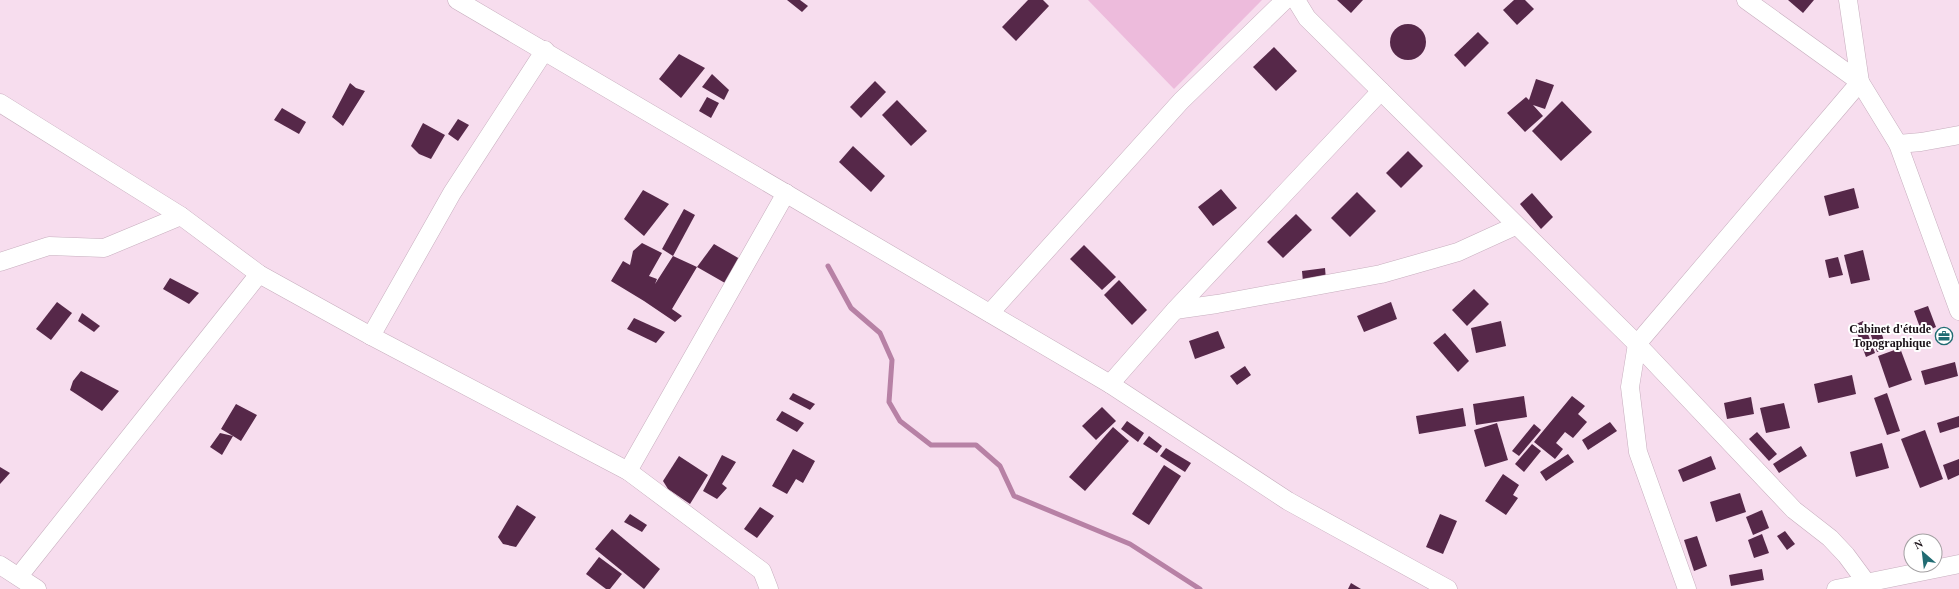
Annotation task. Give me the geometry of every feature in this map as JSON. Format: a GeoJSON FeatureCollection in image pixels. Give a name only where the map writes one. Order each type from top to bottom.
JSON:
{"type":"FeatureCollection","features":[{"type":"Feature","properties":{"kind":"street"},"geometry":{"type":"LineString","coordinates":[[457,0],[545,50],[1110,384],[1288,501],[1448,589]]}},
{"type":"Feature","properties":{"kind":"street"},"geometry":{"type":"LineString","coordinates":[[990,313],[1181,101],[1286,0]]}},
{"type":"Feature","properties":{"kind":"street"},"geometry":{"type":"LineString","coordinates":[[1296,0],[1306,18],[1352,65],[1381,91],[1475,183],[1516,226],[1637,344],[1794,510],[1835,543],[1867,586]]}},
{"type":"Feature","properties":{"kind":"street"},"geometry":{"type":"LineString","coordinates":[[1746,0],[1860,82],[1898,144],[1953,278],[1959,311]]}},
{"type":"Feature","properties":{"kind":"street"},"geometry":{"type":"LineString","coordinates":[[1687,589],[1638,452],[1630,387],[1637,344],[1860,82],[1848,0]]}},
{"type":"Feature","properties":{"kind":"street"},"geometry":{"type":"LineString","coordinates":[[371,336],[452,193],[545,50]]}},
{"type":"Feature","properties":{"kind":"street"},"geometry":{"type":"LineString","coordinates":[[1110,384],[1175,310],[1381,91]]}},
{"type":"Feature","properties":{"kind":"street"},"geometry":{"type":"LineString","coordinates":[[0,103],[181,216],[258,274],[371,336],[628,471],[762,571],[769,589]]}},
{"type":"Feature","properties":{"kind":"street"},"geometry":{"type":"LineString","coordinates":[[1898,144],[1921,142],[1959,135]]}},
{"type":"Feature","properties":{"kind":"street"},"geometry":{"type":"LineString","coordinates":[[628,471],[786,193]]}},
{"type":"Feature","properties":{"kind":"street"},"geometry":{"type":"LineString","coordinates":[[0,262],[49,246],[104,248],[181,216]]}},
{"type":"Feature","properties":{"kind":"street"},"geometry":{"type":"LineString","coordinates":[[1175,310],[1217,304],[1381,274],[1458,252],[1516,226]]}},
{"type":"Feature","properties":{"kind":"street"},"geometry":{"type":"LineString","coordinates":[[19,576],[258,274]]}},
{"type":"Feature","properties":{"kind":"street"},"geometry":{"type":"LineString","coordinates":[[1836,589],[1867,586],[1959,564]]}},
{"type":"Feature","properties":{"kind":"street"},"geometry":{"type":"LineString","coordinates":[[0,565],[37,589]]}},
{"type":"Feature","properties":{"kind":"shaded area"},"geometry":{"type":"Polygon","coordinates":[[[1088,0],[1262,0],[1174,89],[1088,0]]]}},
{"type":"Feature","properties":{"kind":"building"},"geometry":{"type":"Polygon","coordinates":[[[787,0],[800,0],[808,6],[802,12],[787,0]]]}},
{"type":"Feature","properties":{"kind":"building"},"geometry":{"type":"Polygon","coordinates":[[[1028,0],[1043,0],[1049,6],[1016,41],[1002,27],[1028,0]]]}},
{"type":"Feature","properties":{"kind":"building"},"geometry":{"type":"Polygon","coordinates":[[[1337,0],[1363,0],[1351,13],[1337,0]]]}},
{"type":"Feature","properties":{"kind":"building"},"geometry":{"type":"Polygon","coordinates":[[[1514,0],[1525,0],[1534,9],[1517,25],[1503,10],[1514,0]]]}},
{"type":"Feature","properties":{"kind":"building"},"geometry":{"type":"Polygon","coordinates":[[[1788,0],[1814,0],[1803,13],[1788,0]]]}},
{"type":"Feature","properties":{"kind":"building"},"geometry":{"type":"Polygon","coordinates":[[[1408,24],[1421,29],[1426,42],[1421,55],[1408,60],[1395,55],[1390,42],[1395,29],[1408,24]]]}},
{"type":"Feature","properties":{"kind":"building"},"geometry":{"type":"Polygon","coordinates":[[[1478,32],[1489,43],[1465,67],[1454,55],[1478,32]]]}},
{"type":"Feature","properties":{"kind":"building"},"geometry":{"type":"Polygon","coordinates":[[[1274,47],[1297,71],[1276,91],[1253,67],[1274,47]]]}},
{"type":"Feature","properties":{"kind":"building"},"geometry":{"type":"Polygon","coordinates":[[[679,54],[705,68],[681,98],[659,79],[679,54]]]}},
{"type":"Feature","properties":{"kind":"building"},"geometry":{"type":"Polygon","coordinates":[[[712,74],[729,90],[724,100],[702,87],[712,74]]]}},
{"type":"Feature","properties":{"kind":"building"},"geometry":{"type":"Polygon","coordinates":[[[1536,79],[1554,85],[1545,109],[1533,105],[1543,116],[1525,132],[1507,113],[1526,97],[1529,100],[1536,79]]]}},
{"type":"Feature","properties":{"kind":"building"},"geometry":{"type":"Polygon","coordinates":[[[875,81],[886,92],[861,118],[850,107],[875,81]]]}},
{"type":"Feature","properties":{"kind":"building"},"geometry":{"type":"Polygon","coordinates":[[[350,83],[356,88],[365,91],[343,126],[332,117],[350,83]]]}},
{"type":"Feature","properties":{"kind":"building"},"geometry":{"type":"Polygon","coordinates":[[[707,97],[719,103],[711,118],[699,111],[707,97]]]}},
{"type":"Feature","properties":{"kind":"building"},"geometry":{"type":"Polygon","coordinates":[[[897,100],[927,131],[911,146],[882,115],[897,100]]]}},
{"type":"Feature","properties":{"kind":"building"},"geometry":{"type":"Polygon","coordinates":[[[1562,101],[1592,132],[1561,161],[1532,131],[1562,101]]]}},
{"type":"Feature","properties":{"kind":"building"},"geometry":{"type":"Polygon","coordinates":[[[282,108],[306,122],[299,134],[274,120],[282,108]]]}},
{"type":"Feature","properties":{"kind":"building"},"geometry":{"type":"Polygon","coordinates":[[[458,119],[469,125],[458,141],[448,134],[458,119]]]}},
{"type":"Feature","properties":{"kind":"building"},"geometry":{"type":"Polygon","coordinates":[[[423,123],[445,135],[431,159],[419,154],[411,146],[423,123]]]}},
{"type":"Feature","properties":{"kind":"building"},"geometry":{"type":"Polygon","coordinates":[[[853,146],[885,176],[871,192],[839,162],[853,146]]]}},
{"type":"Feature","properties":{"kind":"building"},"geometry":{"type":"Polygon","coordinates":[[[1408,151],[1423,166],[1401,188],[1386,173],[1408,151]]]}},
{"type":"Feature","properties":{"kind":"building"},"geometry":{"type":"Polygon","coordinates":[[[1854,188],[1859,208],[1829,216],[1824,196],[1854,188]]]}},
{"type":"Feature","properties":{"kind":"building"},"geometry":{"type":"Polygon","coordinates":[[[1221,189],[1237,208],[1213,226],[1198,207],[1221,189]]]}},
{"type":"Feature","properties":{"kind":"building"},"geometry":{"type":"Polygon","coordinates":[[[643,190],[669,204],[644,236],[624,219],[643,190]]]}},
{"type":"Feature","properties":{"kind":"building"},"geometry":{"type":"Polygon","coordinates":[[[1357,192],[1376,211],[1350,237],[1331,218],[1357,192]]]}},
{"type":"Feature","properties":{"kind":"building"},"geometry":{"type":"Polygon","coordinates":[[[1532,193],[1553,217],[1541,229],[1520,204],[1532,193]]]}},
{"type":"Feature","properties":{"kind":"building"},"geometry":{"type":"Polygon","coordinates":[[[684,209],[695,215],[673,256],[662,249],[684,209]]]}},
{"type":"Feature","properties":{"kind":"building"},"geometry":{"type":"Polygon","coordinates":[[[1296,214],[1312,230],[1283,258],[1267,242],[1296,214]]]}},
{"type":"Feature","properties":{"kind":"building"},"geometry":{"type":"Polygon","coordinates":[[[642,243],[662,253],[649,276],[657,279],[655,284],[673,256],[697,267],[672,309],[682,316],[675,322],[611,281],[623,261],[630,265],[633,251],[642,243]]]}},
{"type":"Feature","properties":{"kind":"building"},"geometry":{"type":"Polygon","coordinates":[[[714,244],[740,259],[725,283],[697,267],[714,244]]]}},
{"type":"Feature","properties":{"kind":"building"},"geometry":{"type":"Polygon","coordinates":[[[1084,245],[1116,277],[1102,290],[1070,259],[1084,245]]]}},
{"type":"Feature","properties":{"kind":"building"},"geometry":{"type":"Polygon","coordinates":[[[1863,250],[1870,280],[1851,284],[1844,255],[1863,250]]]}},
{"type":"Feature","properties":{"kind":"building"},"geometry":{"type":"Polygon","coordinates":[[[1838,257],[1843,275],[1829,278],[1825,260],[1838,257]]]}},
{"type":"Feature","properties":{"kind":"building"},"geometry":{"type":"Polygon","coordinates":[[[1325,268],[1326,280],[1303,282],[1302,271],[1325,268]]]}},
{"type":"Feature","properties":{"kind":"building"},"geometry":{"type":"Polygon","coordinates":[[[170,278],[199,293],[189,304],[163,289],[170,278]]]}},
{"type":"Feature","properties":{"kind":"building"},"geometry":{"type":"Polygon","coordinates":[[[1119,280],[1147,310],[1132,325],[1104,295],[1119,280]]]}},
{"type":"Feature","properties":{"kind":"building"},"geometry":{"type":"Polygon","coordinates":[[[1474,289],[1489,304],[1467,326],[1452,310],[1474,289]]]}},
{"type":"Feature","properties":{"kind":"building"},"geometry":{"type":"Polygon","coordinates":[[[57,302],[72,313],[51,340],[36,329],[57,302]]]}},
{"type":"Feature","properties":{"kind":"building"},"geometry":{"type":"Polygon","coordinates":[[[1391,302],[1397,319],[1364,332],[1357,316],[1391,302]]]}},
{"type":"Feature","properties":{"kind":"building"},"geometry":{"type":"Polygon","coordinates":[[[1928,306],[1936,327],[1922,333],[1914,311],[1928,306]]]}},
{"type":"Feature","properties":{"kind":"building"},"geometry":{"type":"Polygon","coordinates":[[[82,313],[100,326],[94,332],[78,321],[82,313]]]}},
{"type":"Feature","properties":{"kind":"building"},"geometry":{"type":"Polygon","coordinates":[[[634,318],[665,332],[656,343],[627,329],[634,318]]]}},
{"type":"Feature","properties":{"kind":"building"},"geometry":{"type":"Polygon","coordinates":[[[1501,321],[1506,346],[1476,353],[1471,328],[1501,321]]]}},
{"type":"Feature","properties":{"kind":"building"},"geometry":{"type":"Polygon","coordinates":[[[1863,321],[1875,353],[1866,357],[1854,325],[1863,321]]]}},
{"type":"Feature","properties":{"kind":"building"},"geometry":{"type":"Polygon","coordinates":[[[1879,327],[1887,348],[1877,352],[1869,330],[1879,327]]]}},
{"type":"Feature","properties":{"kind":"building"},"geometry":{"type":"Polygon","coordinates":[[[1218,331],[1225,348],[1195,359],[1189,341],[1218,331]]]}},
{"type":"Feature","properties":{"kind":"building"},"geometry":{"type":"Polygon","coordinates":[[[1445,333],[1469,361],[1458,372],[1433,343],[1445,333]]]}},
{"type":"Feature","properties":{"kind":"building"},"geometry":{"type":"Polygon","coordinates":[[[1900,348],[1912,380],[1889,388],[1878,356],[1900,348]]]}},
{"type":"Feature","properties":{"kind":"building"},"geometry":{"type":"Polygon","coordinates":[[[1955,362],[1958,376],[1925,385],[1921,371],[1955,362]]]}},
{"type":"Feature","properties":{"kind":"building"},"geometry":{"type":"Polygon","coordinates":[[[1245,366],[1251,375],[1237,385],[1230,376],[1245,366]]]}},
{"type":"Feature","properties":{"kind":"building"},"geometry":{"type":"Polygon","coordinates":[[[81,371],[119,391],[102,411],[70,390],[73,381],[81,371]]]}},
{"type":"Feature","properties":{"kind":"building"},"geometry":{"type":"Polygon","coordinates":[[[1852,375],[1856,394],[1818,403],[1814,384],[1852,375]]]}},
{"type":"Feature","properties":{"kind":"building"},"geometry":{"type":"Polygon","coordinates":[[[793,393],[815,404],[810,410],[789,399],[793,393]]]}},
{"type":"Feature","properties":{"kind":"building"},"geometry":{"type":"Polygon","coordinates":[[[1887,393],[1900,431],[1887,435],[1874,398],[1887,393]]]}},
{"type":"Feature","properties":{"kind":"building"},"geometry":{"type":"Polygon","coordinates":[[[1524,396],[1527,417],[1476,425],[1473,404],[1524,396]]]}},
{"type":"Feature","properties":{"kind":"building"},"geometry":{"type":"Polygon","coordinates":[[[1572,396],[1585,406],[1578,414],[1587,422],[1573,438],[1565,432],[1556,443],[1563,449],[1555,459],[1534,442],[1572,396]]]}},
{"type":"Feature","properties":{"kind":"building"},"geometry":{"type":"Polygon","coordinates":[[[1751,397],[1754,414],[1727,419],[1724,403],[1751,397]]]}},
{"type":"Feature","properties":{"kind":"building"},"geometry":{"type":"Polygon","coordinates":[[[1784,403],[1790,428],[1766,433],[1760,408],[1784,403]]]}},
{"type":"Feature","properties":{"kind":"building"},"geometry":{"type":"Polygon","coordinates":[[[236,404],[257,415],[241,441],[221,429],[236,404]]]}},
{"type":"Feature","properties":{"kind":"building"},"geometry":{"type":"Polygon","coordinates":[[[1102,407],[1116,421],[1096,440],[1082,426],[1102,407]]]}},
{"type":"Feature","properties":{"kind":"building"},"geometry":{"type":"Polygon","coordinates":[[[1463,408],[1466,426],[1419,434],[1416,416],[1463,408]]]}},
{"type":"Feature","properties":{"kind":"building"},"geometry":{"type":"Polygon","coordinates":[[[782,411],[804,423],[797,432],[776,420],[782,411]]]}},
{"type":"Feature","properties":{"kind":"building"},"geometry":{"type":"Polygon","coordinates":[[[1959,416],[1959,427],[1940,433],[1937,423],[1959,416]]]}},
{"type":"Feature","properties":{"kind":"building"},"geometry":{"type":"Polygon","coordinates":[[[1127,421],[1144,433],[1138,442],[1121,429],[1127,421]]]}},
{"type":"Feature","properties":{"kind":"building"},"geometry":{"type":"Polygon","coordinates":[[[1610,422],[1617,431],[1588,450],[1582,440],[1610,422]]]}},
{"type":"Feature","properties":{"kind":"building"},"geometry":{"type":"Polygon","coordinates":[[[1497,423],[1508,460],[1485,467],[1474,430],[1497,423]]]}},
{"type":"Feature","properties":{"kind":"building"},"geometry":{"type":"Polygon","coordinates":[[[1534,424],[1541,430],[1519,456],[1512,451],[1534,424]]]}},
{"type":"Feature","properties":{"kind":"building"},"geometry":{"type":"Polygon","coordinates":[[[1113,427],[1129,441],[1085,491],[1069,477],[1113,427]]]}},
{"type":"Feature","properties":{"kind":"building"},"geometry":{"type":"Polygon","coordinates":[[[1925,430],[1943,479],[1920,488],[1901,439],[1925,430]]]}},
{"type":"Feature","properties":{"kind":"building"},"geometry":{"type":"Polygon","coordinates":[[[1757,432],[1777,454],[1769,461],[1749,439],[1757,432]]]}},
{"type":"Feature","properties":{"kind":"building"},"geometry":{"type":"Polygon","coordinates":[[[220,433],[233,436],[222,455],[210,447],[220,433]]]}},
{"type":"Feature","properties":{"kind":"building"},"geometry":{"type":"Polygon","coordinates":[[[1149,436],[1162,446],[1157,453],[1143,444],[1149,436]]]}},
{"type":"Feature","properties":{"kind":"building"},"geometry":{"type":"Polygon","coordinates":[[[1882,443],[1889,468],[1856,477],[1850,452],[1882,443]]]}},
{"type":"Feature","properties":{"kind":"building"},"geometry":{"type":"Polygon","coordinates":[[[1532,444],[1541,451],[1524,472],[1515,464],[1532,444]]]}},
{"type":"Feature","properties":{"kind":"building"},"geometry":{"type":"Polygon","coordinates":[[[1801,446],[1807,456],[1779,473],[1773,464],[1801,446]]]}},
{"type":"Feature","properties":{"kind":"building"},"geometry":{"type":"Polygon","coordinates":[[[1166,448],[1191,463],[1185,472],[1160,456],[1166,448]]]}},
{"type":"Feature","properties":{"kind":"building"},"geometry":{"type":"Polygon","coordinates":[[[793,449],[815,461],[803,483],[796,479],[787,494],[772,486],[793,449]]]}},
{"type":"Feature","properties":{"kind":"building"},"geometry":{"type":"Polygon","coordinates":[[[1568,454],[1574,462],[1546,481],[1540,472],[1568,454]]]}},
{"type":"Feature","properties":{"kind":"building"},"geometry":{"type":"Polygon","coordinates":[[[722,455],[736,462],[722,484],[727,488],[717,499],[703,491],[722,455]]]}},
{"type":"Feature","properties":{"kind":"building"},"geometry":{"type":"Polygon","coordinates":[[[679,456],[708,475],[690,504],[668,489],[663,481],[679,456]]]}},
{"type":"Feature","properties":{"kind":"building"},"geometry":{"type":"Polygon","coordinates":[[[1711,456],[1716,469],[1683,482],[1678,470],[1711,456]]]}},
{"type":"Feature","properties":{"kind":"building"},"geometry":{"type":"Polygon","coordinates":[[[1959,459],[1959,475],[1948,480],[1943,465],[1959,459]]]}},
{"type":"Feature","properties":{"kind":"building"},"geometry":{"type":"Polygon","coordinates":[[[1164,465],[1181,476],[1149,525],[1132,514],[1164,465]]]}},
{"type":"Feature","properties":{"kind":"building"},"geometry":{"type":"Polygon","coordinates":[[[0,467],[10,473],[0,484],[0,467]]]}},
{"type":"Feature","properties":{"kind":"building"},"geometry":{"type":"Polygon","coordinates":[[[1503,474],[1519,485],[1513,495],[1518,498],[1506,515],[1485,501],[1503,474]]]}},
{"type":"Feature","properties":{"kind":"building"},"geometry":{"type":"Polygon","coordinates":[[[1740,493],[1746,512],[1716,522],[1710,502],[1740,493]]]}},
{"type":"Feature","properties":{"kind":"building"},"geometry":{"type":"Polygon","coordinates":[[[517,505],[536,517],[516,547],[503,544],[498,537],[517,505]]]}},
{"type":"Feature","properties":{"kind":"building"},"geometry":{"type":"Polygon","coordinates":[[[760,507],[774,516],[757,538],[744,529],[760,507]]]}},
{"type":"Feature","properties":{"kind":"building"},"geometry":{"type":"Polygon","coordinates":[[[1762,510],[1769,528],[1753,535],[1746,517],[1762,510]]]}},
{"type":"Feature","properties":{"kind":"building"},"geometry":{"type":"Polygon","coordinates":[[[630,514],[647,525],[642,532],[624,522],[630,514]]]}},
{"type":"Feature","properties":{"kind":"building"},"geometry":{"type":"Polygon","coordinates":[[[1440,514],[1457,521],[1443,554],[1426,547],[1440,514]]]}},
{"type":"Feature","properties":{"kind":"building"},"geometry":{"type":"Polygon","coordinates":[[[612,529],[660,569],[644,589],[595,549],[612,529]]]}},
{"type":"Feature","properties":{"kind":"building"},"geometry":{"type":"Polygon","coordinates":[[[1785,531],[1795,544],[1787,550],[1777,536],[1785,531]]]}},
{"type":"Feature","properties":{"kind":"building"},"geometry":{"type":"Polygon","coordinates":[[[1762,534],[1769,553],[1754,558],[1748,540],[1762,534]]]}},
{"type":"Feature","properties":{"kind":"building"},"geometry":{"type":"Polygon","coordinates":[[[1697,536],[1707,566],[1694,571],[1684,540],[1697,536]]]}},
{"type":"Feature","properties":{"kind":"building"},"geometry":{"type":"Polygon","coordinates":[[[599,557],[622,574],[610,589],[606,589],[586,574],[599,557]]]}},
{"type":"Feature","properties":{"kind":"building"},"geometry":{"type":"Polygon","coordinates":[[[1762,569],[1764,580],[1731,586],[1729,575],[1762,569]]]}},
{"type":"Feature","properties":{"kind":"building"},"geometry":{"type":"Polygon","coordinates":[[[1351,583],[1361,589],[1348,589],[1351,583]]]}},
{"type":"Feature","properties":{"kind":"waterway"},"geometry":{"type":"LineString","coordinates":[[828,266],[851,308],[880,333],[892,360],[889,402],[900,421],[931,445],[976,445],[1000,466],[1014,496],[1130,544],[1200,589]]}},
{"type":"Feature","properties":{"kind":"place","name":"Cabinet d'étude Topographique"},"geometry":{"type":"Point","coordinates":[1944,336]}}]}
